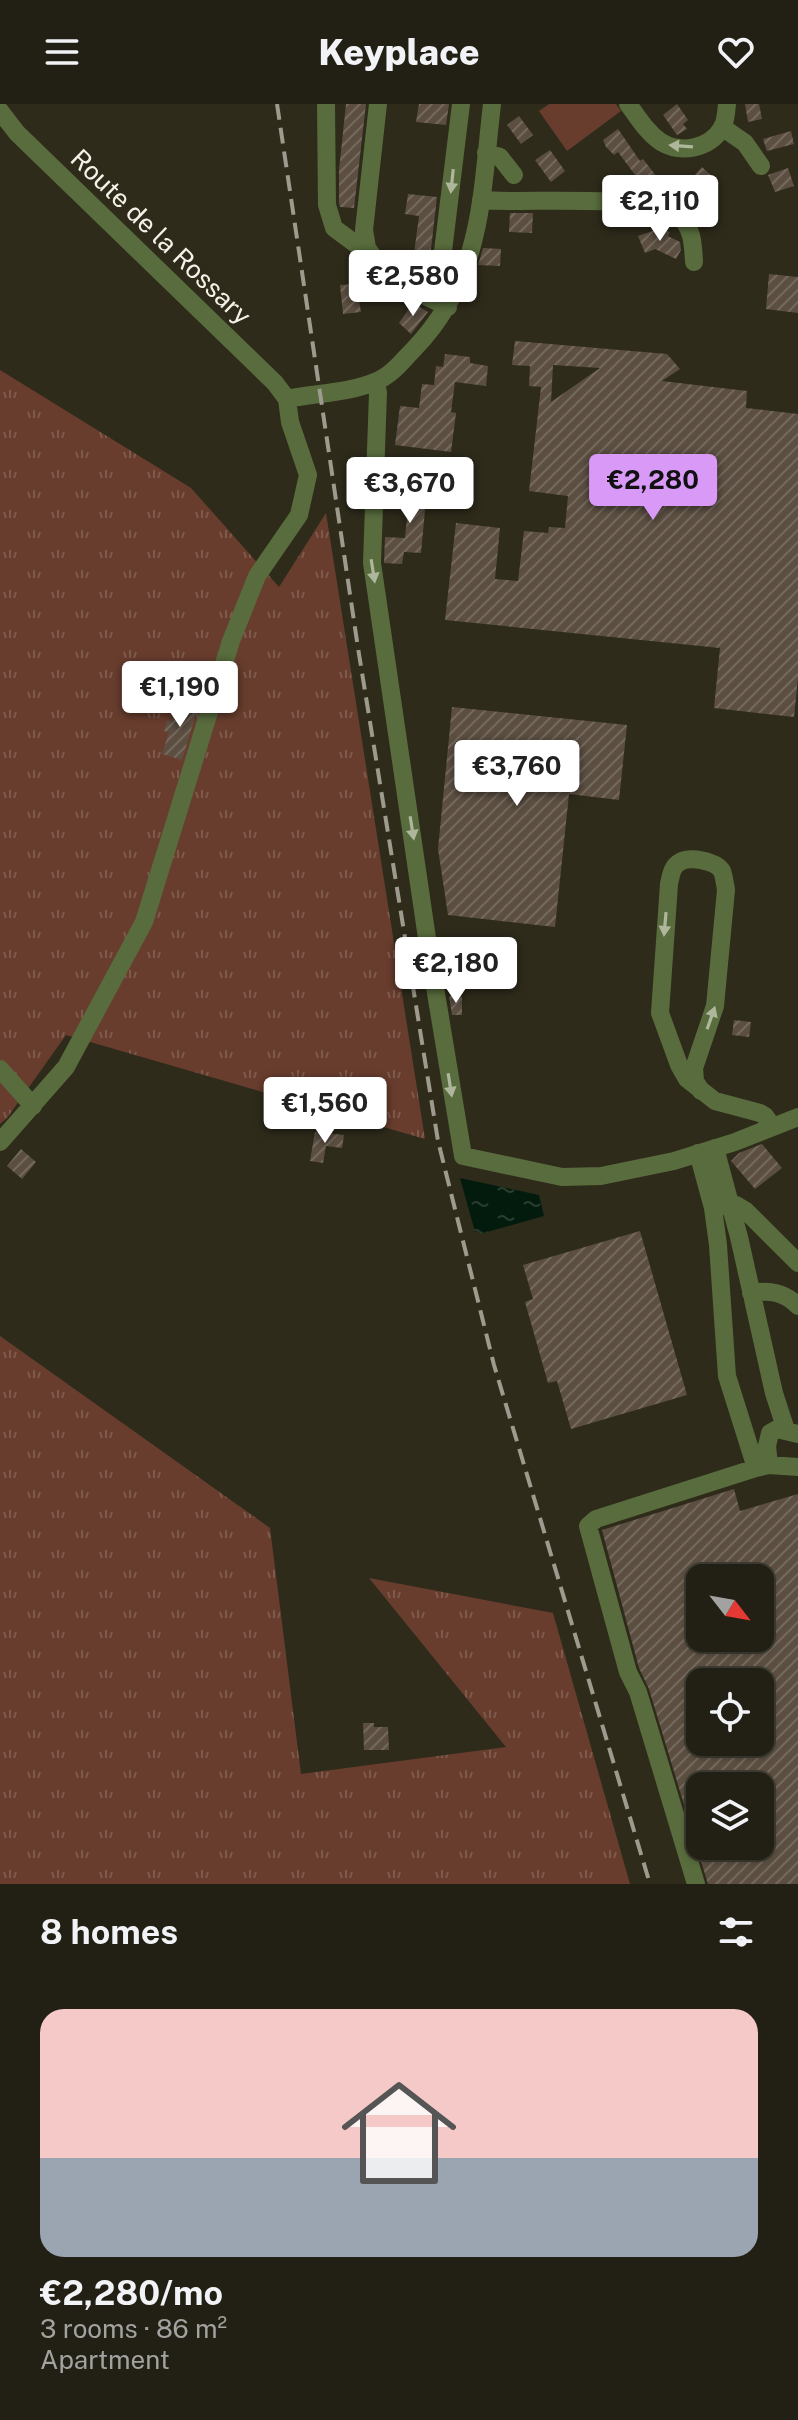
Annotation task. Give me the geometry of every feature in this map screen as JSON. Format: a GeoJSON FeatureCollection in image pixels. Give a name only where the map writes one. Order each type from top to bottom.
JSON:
{"type":"FeatureCollection","features":[{"type":"Feature","properties":{"kind":"street"},"geometry":{"type":"LineString","coordinates":[[326,104],[329,217],[341,235],[391,270],[407,289],[445,305]]}},
{"type":"Feature","properties":{"kind":"street"},"geometry":{"type":"LineString","coordinates":[[372,255],[367,248],[364,230],[378,104]]}},
{"type":"Feature","properties":{"kind":"street"},"geometry":{"type":"LineString","coordinates":[[445,305],[438,292],[461,104]]}},
{"type":"Feature","properties":{"kind":"street"},"geometry":{"type":"LineString","coordinates":[[0,1142],[66,1067],[144,922],[231,641],[257,576],[299,515],[308,475],[290,422],[287,399],[376,382],[403,361],[445,305],[464,273],[481,200],[492,104]]}},
{"type":"Feature","properties":{"kind":"street"},"geometry":{"type":"LineString","coordinates":[[628,104],[652,136],[671,147],[692,148],[704,144],[722,127],[727,104]]}},
{"type":"Feature","properties":{"kind":"street","name":"Route de la Rossary"},"geometry":{"type":"LineString","coordinates":[[0,111],[17,133],[275,383],[287,399]]}},
{"type":"Feature","properties":{"kind":"street"},"geometry":{"type":"LineString","coordinates":[[722,127],[745,143],[761,166]]}},
{"type":"Feature","properties":{"kind":"street"},"geometry":{"type":"LineString","coordinates":[[486,153],[500,157],[514,175]]}},
{"type":"Feature","properties":{"kind":"street"},"geometry":{"type":"LineString","coordinates":[[481,200],[620,203],[665,208],[687,224],[694,262]]}},
{"type":"Feature","properties":{"kind":"street"},"geometry":{"type":"LineString","coordinates":[[376,382],[372,563],[463,1156],[562,1177],[581,1178],[639,1170],[707,1150],[798,1117]]}},
{"type":"Feature","properties":{"kind":"street"},"geometry":{"type":"LineString","coordinates":[[701,1091],[695,1081],[694,1068],[715,1006],[726,890],[723,873],[716,865],[687,860],[679,862],[672,870],[669,884],[660,1013],[687,1079],[701,1091],[722,1104],[760,1113],[773,1127]]}},
{"type":"Feature","properties":{"kind":"street"},"geometry":{"type":"LineString","coordinates":[[0,1069],[33,1106]]}},
{"type":"Feature","properties":{"kind":"street"},"geometry":{"type":"LineString","coordinates":[[707,1150],[751,1293],[774,1393],[792,1432]]}},
{"type":"Feature","properties":{"kind":"street"},"geometry":{"type":"LineString","coordinates":[[722,1206],[746,1211],[798,1263]]}},
{"type":"Feature","properties":{"kind":"street"},"geometry":{"type":"LineString","coordinates":[[722,1206],[727,1376],[763,1466]]}},
{"type":"Feature","properties":{"kind":"street"},"geometry":{"type":"LineString","coordinates":[[751,1293],[779,1293],[798,1306]]}},
{"type":"Feature","properties":{"kind":"street"},"geometry":{"type":"LineString","coordinates":[[763,1466],[768,1438],[777,1429],[792,1432]]}},
{"type":"Feature","properties":{"kind":"street"},"geometry":{"type":"LineString","coordinates":[[696,1884],[638,1692],[628,1672],[588,1526],[596,1519],[763,1466],[798,1467]]}},
{"type":"Feature","properties":{"kind":"green space"},"geometry":{"type":"Polygon","coordinates":[[[549,104],[616,104],[621,111],[567,151],[539,111],[549,104]]]}},
{"type":"Feature","properties":{"kind":"green space"},"geometry":{"type":"Polygon","coordinates":[[[0,370],[191,488],[279,587],[326,513],[425,1139],[66,1035],[0,1124],[0,370]]]}},
{"type":"Feature","properties":{"kind":"green space"},"geometry":{"type":"Polygon","coordinates":[[[0,1336],[270,1528],[301,1774],[506,1747],[369,1578],[553,1613],[630,1884],[0,1884],[0,1336]]]}},
{"type":"Feature","properties":{"kind":"water"},"geometry":{"type":"Polygon","coordinates":[[[460,1178],[539,1195],[544,1216],[480,1234],[479,1231],[475,1232],[460,1178]]]}},
{"type":"Feature","properties":{"kind":"building"},"geometry":{"type":"Polygon","coordinates":[[[346,104],[366,104],[354,208],[340,207],[339,203],[346,104]]]}},
{"type":"Feature","properties":{"kind":"building"},"geometry":{"type":"Polygon","coordinates":[[[419,104],[449,104],[446,125],[416,122],[419,104]]]}},
{"type":"Feature","properties":{"kind":"building"},"geometry":{"type":"Polygon","coordinates":[[[677,104],[688,120],[683,124],[687,129],[677,135],[663,115],[677,104]]]}},
{"type":"Feature","properties":{"kind":"building"},"geometry":{"type":"Polygon","coordinates":[[[745,104],[759,104],[762,119],[748,122],[745,104]]]}},
{"type":"Feature","properties":{"kind":"building"},"geometry":{"type":"Polygon","coordinates":[[[519,116],[533,135],[521,144],[507,125],[519,116]]]}},
{"type":"Feature","properties":{"kind":"building"},"geometry":{"type":"Polygon","coordinates":[[[618,129],[640,161],[643,159],[657,177],[644,187],[618,152],[614,155],[606,147],[603,140],[618,129]]]}},
{"type":"Feature","properties":{"kind":"building"},"geometry":{"type":"Polygon","coordinates":[[[791,131],[794,144],[767,151],[763,139],[791,131]]]}},
{"type":"Feature","properties":{"kind":"building"},"geometry":{"type":"Polygon","coordinates":[[[550,150],[565,171],[551,182],[535,160],[550,150]]]}},
{"type":"Feature","properties":{"kind":"building"},"geometry":{"type":"Polygon","coordinates":[[[702,167],[719,183],[709,194],[692,178],[702,167]]]}},
{"type":"Feature","properties":{"kind":"building"},"geometry":{"type":"Polygon","coordinates":[[[788,168],[794,186],[775,192],[768,175],[788,168]]]}},
{"type":"Feature","properties":{"kind":"building"},"geometry":{"type":"Polygon","coordinates":[[[408,194],[437,197],[427,284],[411,276],[419,216],[405,214],[408,194]]]}},
{"type":"Feature","properties":{"kind":"building"},"geometry":{"type":"Polygon","coordinates":[[[510,213],[533,213],[532,233],[509,232],[510,213]]]}},
{"type":"Feature","properties":{"kind":"building"},"geometry":{"type":"Polygon","coordinates":[[[656,226],[670,232],[668,236],[680,242],[681,250],[676,259],[655,249],[645,253],[638,236],[655,230],[656,226]]]}},
{"type":"Feature","properties":{"kind":"building"},"geometry":{"type":"Polygon","coordinates":[[[483,248],[501,249],[500,266],[478,265],[483,248]]]}},
{"type":"Feature","properties":{"kind":"building"},"geometry":{"type":"Polygon","coordinates":[[[769,274],[798,277],[798,313],[766,309],[769,274]]]}},
{"type":"Feature","properties":{"kind":"building"},"geometry":{"type":"Polygon","coordinates":[[[356,284],[361,312],[343,314],[340,285],[356,284]]]}},
{"type":"Feature","properties":{"kind":"building"},"geometry":{"type":"Polygon","coordinates":[[[413,303],[428,312],[411,334],[399,323],[413,303]]]}},
{"type":"Feature","properties":{"kind":"building"},"geometry":{"type":"Polygon","coordinates":[[[515,341],[667,354],[680,369],[662,381],[747,391],[746,408],[798,414],[798,678],[794,717],[714,708],[720,648],[445,620],[456,523],[500,528],[495,579],[518,581],[524,531],[548,533],[549,527],[565,528],[568,496],[529,491],[541,387],[529,386],[530,366],[512,365],[515,341]],[[553,365],[551,402],[600,368],[553,365]]]}},
{"type":"Feature","properties":{"kind":"building"},"geometry":{"type":"Polygon","coordinates":[[[445,354],[470,357],[470,363],[488,366],[486,386],[455,382],[451,412],[456,413],[451,452],[395,445],[400,406],[419,408],[422,384],[434,385],[436,366],[443,367],[445,354]]]}},
{"type":"Feature","properties":{"kind":"building"},"geometry":{"type":"Polygon","coordinates":[[[411,476],[428,478],[421,553],[404,552],[402,564],[384,563],[385,537],[405,538],[411,476]]]}},
{"type":"Feature","properties":{"kind":"building"},"geometry":{"type":"Polygon","coordinates":[[[184,697],[194,700],[193,705],[198,707],[182,760],[162,754],[169,732],[164,731],[167,720],[172,721],[178,700],[182,702],[184,697]]]}},
{"type":"Feature","properties":{"kind":"building"},"geometry":{"type":"Polygon","coordinates":[[[452,707],[627,725],[619,800],[569,794],[555,927],[448,915],[438,849],[452,707]]]}},
{"type":"Feature","properties":{"kind":"building"},"geometry":{"type":"Polygon","coordinates":[[[449,996],[462,997],[462,1015],[452,1015],[449,996]]]}},
{"type":"Feature","properties":{"kind":"building"},"geometry":{"type":"Polygon","coordinates":[[[734,1020],[751,1022],[749,1037],[732,1035],[734,1020]]]}},
{"type":"Feature","properties":{"kind":"building"},"geometry":{"type":"Polygon","coordinates":[[[315,1132],[344,1135],[342,1148],[326,1146],[323,1163],[310,1161],[315,1132]]]}},
{"type":"Feature","properties":{"kind":"building"},"geometry":{"type":"Polygon","coordinates":[[[762,1144],[782,1168],[755,1189],[731,1161],[739,1153],[762,1144]]]}},
{"type":"Feature","properties":{"kind":"building"},"geometry":{"type":"Polygon","coordinates":[[[21,1149],[36,1162],[22,1179],[7,1166],[21,1149]]]}},
{"type":"Feature","properties":{"kind":"building"},"geometry":{"type":"Polygon","coordinates":[[[640,1231],[687,1395],[571,1429],[557,1381],[548,1383],[525,1302],[533,1299],[523,1265],[640,1231]]]}},
{"type":"Feature","properties":{"kind":"building"},"geometry":{"type":"Polygon","coordinates":[[[734,1489],[740,1511],[798,1494],[798,1884],[708,1884],[701,1860],[774,1860],[774,1772],[686,1772],[686,1811],[649,1689],[639,1668],[602,1530],[734,1489]]]}},
{"type":"Feature","properties":{"kind":"building"},"geometry":{"type":"Polygon","coordinates":[[[363,1723],[388,1727],[389,1750],[364,1750],[363,1723]]]}},
{"type":"Feature","properties":{"kind":"railway"},"geometry":{"type":"LineString","coordinates":[[277,104],[358,648],[438,1141],[494,1365],[650,1884]]}}]}
